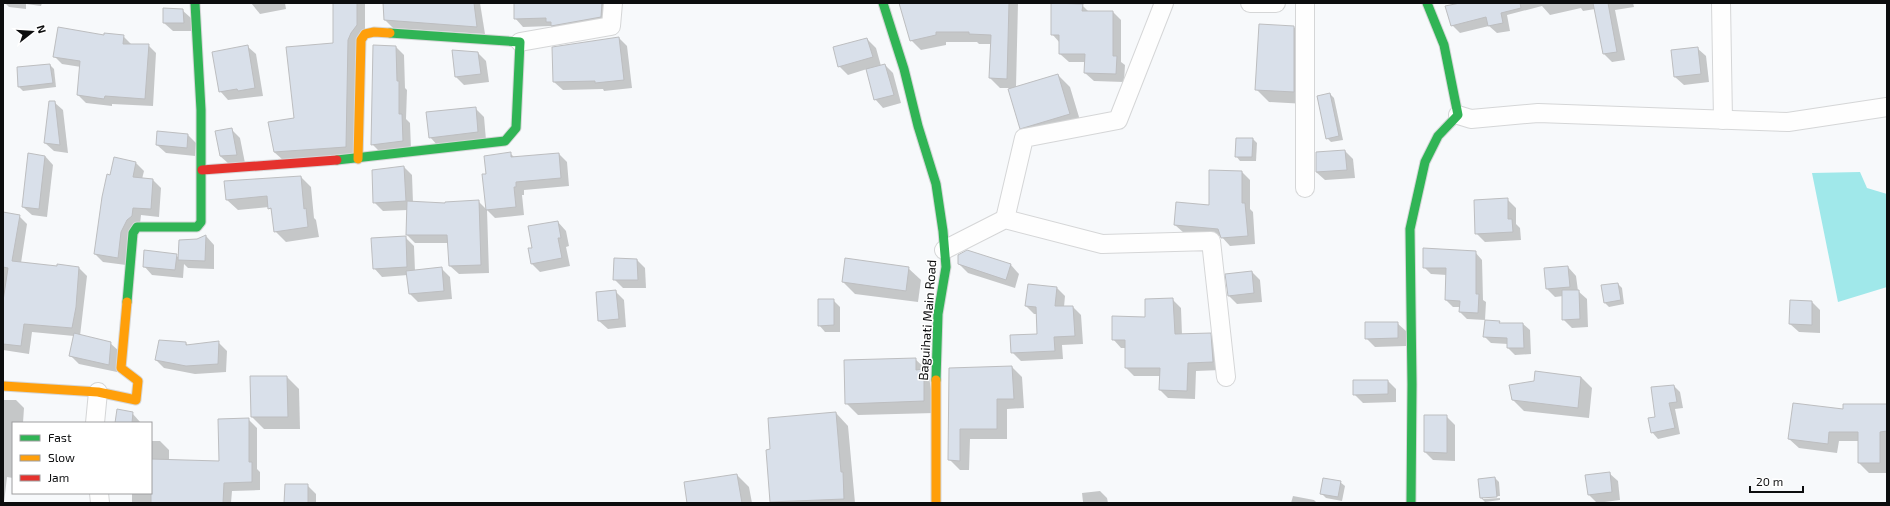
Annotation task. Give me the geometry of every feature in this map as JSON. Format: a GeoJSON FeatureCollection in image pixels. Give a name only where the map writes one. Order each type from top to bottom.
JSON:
{"type":"FeatureCollection","features":[{"type":"Feature","properties":{"kind":"street"},"geometry":{"type":"LineString","coordinates":[[3,386],[98,392],[136,400],[138,381],[121,368],[133,232],[137,227],[197,227],[201,222],[201,110],[195,3]]}},
{"type":"Feature","properties":{"kind":"street"},"geometry":{"type":"LineString","coordinates":[[358,159],[361,40],[365,34],[374,32],[520,42],[611,26],[613,3]]}},
{"type":"Feature","properties":{"kind":"street","name":"Baguihati Main Road"},"geometry":{"type":"LineString","coordinates":[[883,3],[904,69],[918,126],[936,184],[946,267],[938,314],[936,378],[936,503]]}},
{"type":"Feature","properties":{"kind":"street"},"geometry":{"type":"LineString","coordinates":[[1005,219],[1024,138],[1118,120],[1164,3]]}},
{"type":"Feature","properties":{"kind":"street"},"geometry":{"type":"LineString","coordinates":[[1250,3],[1276,3]]}},
{"type":"Feature","properties":{"kind":"street"},"geometry":{"type":"LineString","coordinates":[[1305,3],[1305,188]]}},
{"type":"Feature","properties":{"kind":"street"},"geometry":{"type":"LineString","coordinates":[[1428,3],[1435,18],[1447,59],[1453,97],[1458,115]]}},
{"type":"Feature","properties":{"kind":"street"},"geometry":{"type":"LineString","coordinates":[[1721,3],[1723,120]]}},
{"type":"Feature","properties":{"kind":"street"},"geometry":{"type":"LineString","coordinates":[[202,170],[358,159],[505,141],[516,128],[520,42]]}},
{"type":"Feature","properties":{"kind":"street"},"geometry":{"type":"LineString","coordinates":[[1458,115],[1471,119],[1538,113],[1788,122],[1887,107]]}},
{"type":"Feature","properties":{"kind":"street"},"geometry":{"type":"LineString","coordinates":[[1411,503],[1412,384],[1410,229],[1425,162],[1438,136],[1458,115]]}},
{"type":"Feature","properties":{"kind":"street"},"geometry":{"type":"LineString","coordinates":[[944,250],[1005,219],[1102,244],[1211,241],[1226,377]]}},
{"type":"Feature","properties":{"kind":"street"},"geometry":{"type":"LineString","coordinates":[[95,422],[98,392]]}},
{"type":"Feature","properties":{"kind":"water"},"geometry":{"type":"Polygon","coordinates":[[[1860,172],[1867,188],[1887,194],[1887,287],[1838,302],[1812,173],[1860,172]]]}},
{"type":"Feature","properties":{"kind":"building"},"geometry":{"type":"Polygon","coordinates":[[[333,3],[357,3],[357,25],[348,40],[346,147],[274,152],[268,122],[294,118],[286,47],[333,43],[333,3]]]}},
{"type":"Feature","properties":{"kind":"building"},"geometry":{"type":"Polygon","coordinates":[[[383,3],[474,3],[477,27],[384,20],[383,3]]]}},
{"type":"Feature","properties":{"kind":"building"},"geometry":{"type":"Polygon","coordinates":[[[514,3],[602,3],[601,17],[551,26],[551,22],[546,22],[546,18],[514,19],[514,3]]]}},
{"type":"Feature","properties":{"kind":"building"},"geometry":{"type":"Polygon","coordinates":[[[899,3],[1009,3],[1007,79],[989,78],[991,35],[969,34],[969,32],[936,32],[936,35],[910,41],[899,3]]]}},
{"type":"Feature","properties":{"kind":"building"},"geometry":{"type":"Polygon","coordinates":[[[1051,3],[1083,4],[1082,11],[1113,11],[1113,56],[1117,56],[1116,74],[1084,73],[1085,54],[1059,54],[1059,35],[1051,35],[1051,3]]]}},
{"type":"Feature","properties":{"kind":"building"},"geometry":{"type":"Polygon","coordinates":[[[1460,3],[1520,3],[1521,8],[1501,13],[1503,23],[1488,26],[1486,17],[1451,26],[1445,6],[1460,3]]]}},
{"type":"Feature","properties":{"kind":"building"},"geometry":{"type":"Polygon","coordinates":[[[1593,3],[1608,3],[1617,52],[1603,54],[1593,3]]]}},
{"type":"Feature","properties":{"kind":"building"},"geometry":{"type":"Polygon","coordinates":[[[163,8],[183,9],[184,23],[163,23],[163,8]]]}},
{"type":"Feature","properties":{"kind":"building"},"geometry":{"type":"Polygon","coordinates":[[[1259,24],[1294,26],[1294,92],[1255,90],[1259,24]]]}},
{"type":"Feature","properties":{"kind":"building"},"geometry":{"type":"Polygon","coordinates":[[[58,27],[104,35],[104,33],[124,35],[123,44],[149,44],[145,99],[105,96],[104,99],[77,95],[80,61],[53,57],[58,27]]]}},
{"type":"Feature","properties":{"kind":"building"},"geometry":{"type":"Polygon","coordinates":[[[619,37],[624,80],[595,83],[595,81],[553,82],[552,47],[619,37]]]}},
{"type":"Feature","properties":{"kind":"building"},"geometry":{"type":"Polygon","coordinates":[[[867,38],[873,57],[838,67],[833,47],[867,38]]]}},
{"type":"Feature","properties":{"kind":"building"},"geometry":{"type":"Polygon","coordinates":[[[248,45],[255,88],[219,92],[212,52],[248,45]]]}},
{"type":"Feature","properties":{"kind":"building"},"geometry":{"type":"Polygon","coordinates":[[[373,45],[396,46],[397,81],[399,81],[399,114],[402,114],[403,141],[371,145],[373,45]]]}},
{"type":"Feature","properties":{"kind":"building"},"geometry":{"type":"Polygon","coordinates":[[[1698,47],[1701,74],[1674,77],[1671,50],[1698,47]]]}},
{"type":"Feature","properties":{"kind":"building"},"geometry":{"type":"Polygon","coordinates":[[[452,50],[478,52],[481,74],[455,77],[452,50]]]}},
{"type":"Feature","properties":{"kind":"building"},"geometry":{"type":"Polygon","coordinates":[[[50,64],[53,83],[18,87],[17,67],[50,64]]]}},
{"type":"Feature","properties":{"kind":"building"},"geometry":{"type":"Polygon","coordinates":[[[885,64],[894,95],[874,100],[866,69],[885,64]]]}},
{"type":"Feature","properties":{"kind":"building"},"geometry":{"type":"Polygon","coordinates":[[[1058,74],[1070,114],[1020,129],[1008,89],[1058,74]]]}},
{"type":"Feature","properties":{"kind":"building"},"geometry":{"type":"Polygon","coordinates":[[[1330,93],[1339,136],[1326,139],[1317,96],[1330,93]]]}},
{"type":"Feature","properties":{"kind":"building"},"geometry":{"type":"Polygon","coordinates":[[[49,101],[55,101],[60,145],[44,143],[49,101]]]}},
{"type":"Feature","properties":{"kind":"building"},"geometry":{"type":"Polygon","coordinates":[[[476,107],[478,132],[429,138],[426,112],[476,107]]]}},
{"type":"Feature","properties":{"kind":"building"},"geometry":{"type":"Polygon","coordinates":[[[232,128],[237,155],[220,156],[215,131],[232,128]]]}},
{"type":"Feature","properties":{"kind":"building"},"geometry":{"type":"Polygon","coordinates":[[[157,131],[188,134],[187,148],[156,145],[157,131]]]}},
{"type":"Feature","properties":{"kind":"building"},"geometry":{"type":"Polygon","coordinates":[[[1236,138],[1253,138],[1252,157],[1235,157],[1236,138]]]}},
{"type":"Feature","properties":{"kind":"building"},"geometry":{"type":"Polygon","coordinates":[[[1345,150],[1347,170],[1316,172],[1316,152],[1345,150]]]}},
{"type":"Feature","properties":{"kind":"building"},"geometry":{"type":"Polygon","coordinates":[[[511,152],[511,157],[559,153],[561,178],[516,182],[516,187],[514,187],[516,207],[486,210],[482,174],[486,174],[484,156],[511,152]]]}},
{"type":"Feature","properties":{"kind":"building"},"geometry":{"type":"Polygon","coordinates":[[[28,153],[45,156],[39,209],[22,207],[28,153]]]}},
{"type":"Feature","properties":{"kind":"building"},"geometry":{"type":"Polygon","coordinates":[[[114,157],[136,162],[133,177],[153,179],[151,209],[133,208],[132,216],[127,220],[121,232],[118,258],[94,254],[102,197],[107,174],[110,175],[114,157]]]}},
{"type":"Feature","properties":{"kind":"building"},"geometry":{"type":"Polygon","coordinates":[[[404,166],[406,201],[373,203],[372,170],[404,166]]]}},
{"type":"Feature","properties":{"kind":"building"},"geometry":{"type":"Polygon","coordinates":[[[1209,170],[1242,171],[1242,203],[1245,203],[1248,236],[1221,238],[1218,229],[1174,225],[1176,202],[1209,205],[1209,170]]]}},
{"type":"Feature","properties":{"kind":"building"},"geometry":{"type":"Polygon","coordinates":[[[301,176],[304,209],[306,208],[308,227],[274,232],[271,208],[268,209],[267,196],[226,200],[224,181],[301,176]]]}},
{"type":"Feature","properties":{"kind":"building"},"geometry":{"type":"Polygon","coordinates":[[[1508,198],[1508,219],[1512,219],[1513,232],[1475,234],[1474,200],[1508,198]]]}},
{"type":"Feature","properties":{"kind":"building"},"geometry":{"type":"Polygon","coordinates":[[[479,200],[481,265],[449,266],[447,235],[406,235],[407,201],[445,203],[479,200]]]}},
{"type":"Feature","properties":{"kind":"building"},"geometry":{"type":"Polygon","coordinates":[[[3,212],[20,215],[12,261],[79,267],[76,307],[72,328],[24,324],[21,346],[3,344],[3,301],[8,268],[3,267],[3,212]]]}},
{"type":"Feature","properties":{"kind":"building"},"geometry":{"type":"Polygon","coordinates":[[[558,221],[561,238],[558,238],[562,258],[531,264],[528,248],[532,248],[528,226],[558,221]]]}},
{"type":"Feature","properties":{"kind":"building"},"geometry":{"type":"Polygon","coordinates":[[[206,235],[205,261],[178,260],[179,240],[197,239],[206,235]]]}},
{"type":"Feature","properties":{"kind":"building"},"geometry":{"type":"Polygon","coordinates":[[[406,236],[407,267],[373,269],[371,238],[406,236]]]}},
{"type":"Feature","properties":{"kind":"building"},"geometry":{"type":"Polygon","coordinates":[[[1423,248],[1476,251],[1476,294],[1479,294],[1478,313],[1459,312],[1460,301],[1445,300],[1446,268],[1423,268],[1423,248]]]}},
{"type":"Feature","properties":{"kind":"building"},"geometry":{"type":"Polygon","coordinates":[[[144,250],[177,254],[175,270],[143,267],[144,250]]]}},
{"type":"Feature","properties":{"kind":"building"},"geometry":{"type":"Polygon","coordinates":[[[967,250],[1011,264],[1006,280],[958,264],[958,255],[967,250]]]}},
{"type":"Feature","properties":{"kind":"building"},"geometry":{"type":"Polygon","coordinates":[[[614,258],[637,259],[638,280],[613,280],[614,258]]]}},
{"type":"Feature","properties":{"kind":"building"},"geometry":{"type":"Polygon","coordinates":[[[845,258],[909,267],[906,291],[842,282],[845,258]]]}},
{"type":"Feature","properties":{"kind":"building"},"geometry":{"type":"Polygon","coordinates":[[[1568,266],[1570,287],[1546,289],[1544,268],[1568,266]]]}},
{"type":"Feature","properties":{"kind":"building"},"geometry":{"type":"Polygon","coordinates":[[[442,267],[444,291],[409,294],[406,271],[442,267]]]}},
{"type":"Feature","properties":{"kind":"building"},"geometry":{"type":"Polygon","coordinates":[[[1252,271],[1254,293],[1228,296],[1225,274],[1252,271]]]}},
{"type":"Feature","properties":{"kind":"building"},"geometry":{"type":"Polygon","coordinates":[[[1618,283],[1621,300],[1604,303],[1601,285],[1618,283]]]}},
{"type":"Feature","properties":{"kind":"building"},"geometry":{"type":"Polygon","coordinates":[[[1028,284],[1057,287],[1055,306],[1073,306],[1075,336],[1054,337],[1055,351],[1011,353],[1010,335],[1037,334],[1036,307],[1025,306],[1028,284]]]}},
{"type":"Feature","properties":{"kind":"building"},"geometry":{"type":"Polygon","coordinates":[[[616,290],[619,319],[598,321],[596,292],[616,290]]]}},
{"type":"Feature","properties":{"kind":"building"},"geometry":{"type":"Polygon","coordinates":[[[1562,290],[1579,290],[1580,319],[1562,320],[1562,290]]]}},
{"type":"Feature","properties":{"kind":"building"},"geometry":{"type":"Polygon","coordinates":[[[1173,298],[1175,334],[1211,333],[1213,362],[1188,363],[1187,391],[1159,390],[1160,368],[1125,368],[1125,340],[1112,340],[1112,316],[1145,317],[1145,299],[1173,298]]]}},
{"type":"Feature","properties":{"kind":"building"},"geometry":{"type":"Polygon","coordinates":[[[818,299],[834,299],[834,325],[818,326],[818,299]]]}},
{"type":"Feature","properties":{"kind":"building"},"geometry":{"type":"Polygon","coordinates":[[[1790,300],[1812,301],[1812,325],[1789,324],[1790,300]]]}},
{"type":"Feature","properties":{"kind":"building"},"geometry":{"type":"Polygon","coordinates":[[[1485,320],[1500,321],[1499,323],[1523,323],[1524,348],[1507,348],[1507,338],[1483,337],[1485,320]]]}},
{"type":"Feature","properties":{"kind":"building"},"geometry":{"type":"Polygon","coordinates":[[[1365,322],[1398,322],[1398,338],[1365,339],[1365,322]]]}},
{"type":"Feature","properties":{"kind":"building"},"geometry":{"type":"Polygon","coordinates":[[[74,333],[111,342],[109,365],[69,356],[74,333]]]}},
{"type":"Feature","properties":{"kind":"building"},"geometry":{"type":"Polygon","coordinates":[[[159,340],[186,342],[186,345],[219,341],[218,364],[186,366],[155,360],[159,340]]]}},
{"type":"Feature","properties":{"kind":"building"},"geometry":{"type":"Polygon","coordinates":[[[916,358],[916,370],[924,369],[924,401],[845,404],[844,360],[916,358]]]}},
{"type":"Feature","properties":{"kind":"building"},"geometry":{"type":"Polygon","coordinates":[[[1012,366],[1014,399],[997,399],[997,429],[960,429],[960,461],[948,460],[949,368],[1012,366]]]}},
{"type":"Feature","properties":{"kind":"building"},"geometry":{"type":"Polygon","coordinates":[[[1535,371],[1581,377],[1578,408],[1512,400],[1509,385],[1534,381],[1535,371]]]}},
{"type":"Feature","properties":{"kind":"building"},"geometry":{"type":"Polygon","coordinates":[[[250,376],[287,376],[288,417],[251,417],[250,376]]]}},
{"type":"Feature","properties":{"kind":"building"},"geometry":{"type":"Polygon","coordinates":[[[1353,380],[1388,380],[1388,394],[1353,395],[1353,380]]]}},
{"type":"Feature","properties":{"kind":"building"},"geometry":{"type":"Polygon","coordinates":[[[1674,385],[1677,402],[1669,403],[1675,428],[1651,433],[1648,418],[1655,417],[1651,387],[1674,385]]]}},
{"type":"Feature","properties":{"kind":"building"},"geometry":{"type":"Polygon","coordinates":[[[1793,403],[1843,409],[1843,404],[1887,404],[1887,431],[1880,432],[1880,463],[1858,463],[1858,432],[1829,432],[1828,444],[1788,439],[1793,403]]]}},
{"type":"Feature","properties":{"kind":"building"},"geometry":{"type":"Polygon","coordinates":[[[117,409],[133,412],[132,422],[115,422],[117,409]]]}},
{"type":"Feature","properties":{"kind":"building"},"geometry":{"type":"Polygon","coordinates":[[[836,412],[841,472],[843,472],[844,499],[770,502],[766,450],[770,449],[768,418],[836,412]]]}},
{"type":"Feature","properties":{"kind":"building"},"geometry":{"type":"Polygon","coordinates":[[[1424,415],[1447,415],[1447,453],[1424,452],[1424,415]]]}},
{"type":"Feature","properties":{"kind":"building"},"geometry":{"type":"Polygon","coordinates":[[[249,418],[249,462],[252,462],[252,482],[224,483],[223,503],[151,503],[152,459],[219,461],[218,419],[249,418]]]}},
{"type":"Feature","properties":{"kind":"building"},"geometry":{"type":"Polygon","coordinates":[[[1610,472],[1612,492],[1588,495],[1585,475],[1610,472]]]}},
{"type":"Feature","properties":{"kind":"building"},"geometry":{"type":"Polygon","coordinates":[[[737,474],[742,503],[687,503],[684,482],[737,474]]]}},
{"type":"Feature","properties":{"kind":"building"},"geometry":{"type":"Polygon","coordinates":[[[1495,477],[1497,497],[1480,498],[1478,479],[1495,477]]]}},
{"type":"Feature","properties":{"kind":"building"},"geometry":{"type":"Polygon","coordinates":[[[1323,478],[1341,481],[1338,497],[1320,494],[1323,478]]]}},
{"type":"Feature","properties":{"kind":"building"},"geometry":{"type":"Polygon","coordinates":[[[285,484],[308,484],[308,503],[284,503],[285,484]]]}},
{"type":"Feature","properties":{"kind":"traffic: fast"},"geometry":{"type":"LineString","coordinates":[[127,302],[133,233],[137,227],[197,227],[201,222],[201,110],[195,3]]}},
{"type":"Feature","properties":{"kind":"traffic: fast"},"geometry":{"type":"LineString","coordinates":[[883,3],[904,69],[918,126],[936,184],[943,231],[946,267],[938,314],[936,380]]}},
{"type":"Feature","properties":{"kind":"traffic: fast"},"geometry":{"type":"LineString","coordinates":[[1411,503],[1412,384],[1410,229],[1425,162],[1438,136],[1458,115],[1444,45],[1427,3]]}},
{"type":"Feature","properties":{"kind":"traffic: fast"},"geometry":{"type":"LineString","coordinates":[[337,160],[505,141],[516,128],[520,42],[390,33]]}},
{"type":"Feature","properties":{"kind":"traffic: slow"},"geometry":{"type":"LineString","coordinates":[[358,159],[361,40],[365,34],[374,32],[390,33]]}},
{"type":"Feature","properties":{"kind":"traffic: slow"},"geometry":{"type":"LineString","coordinates":[[3,386],[98,392],[136,400],[138,381],[121,368],[127,302]]}},
{"type":"Feature","properties":{"kind":"traffic: slow"},"geometry":{"type":"LineString","coordinates":[[936,380],[936,503]]}},
{"type":"Feature","properties":{"kind":"traffic: jam"},"geometry":{"type":"LineString","coordinates":[[202,170],[337,160]]}}]}
